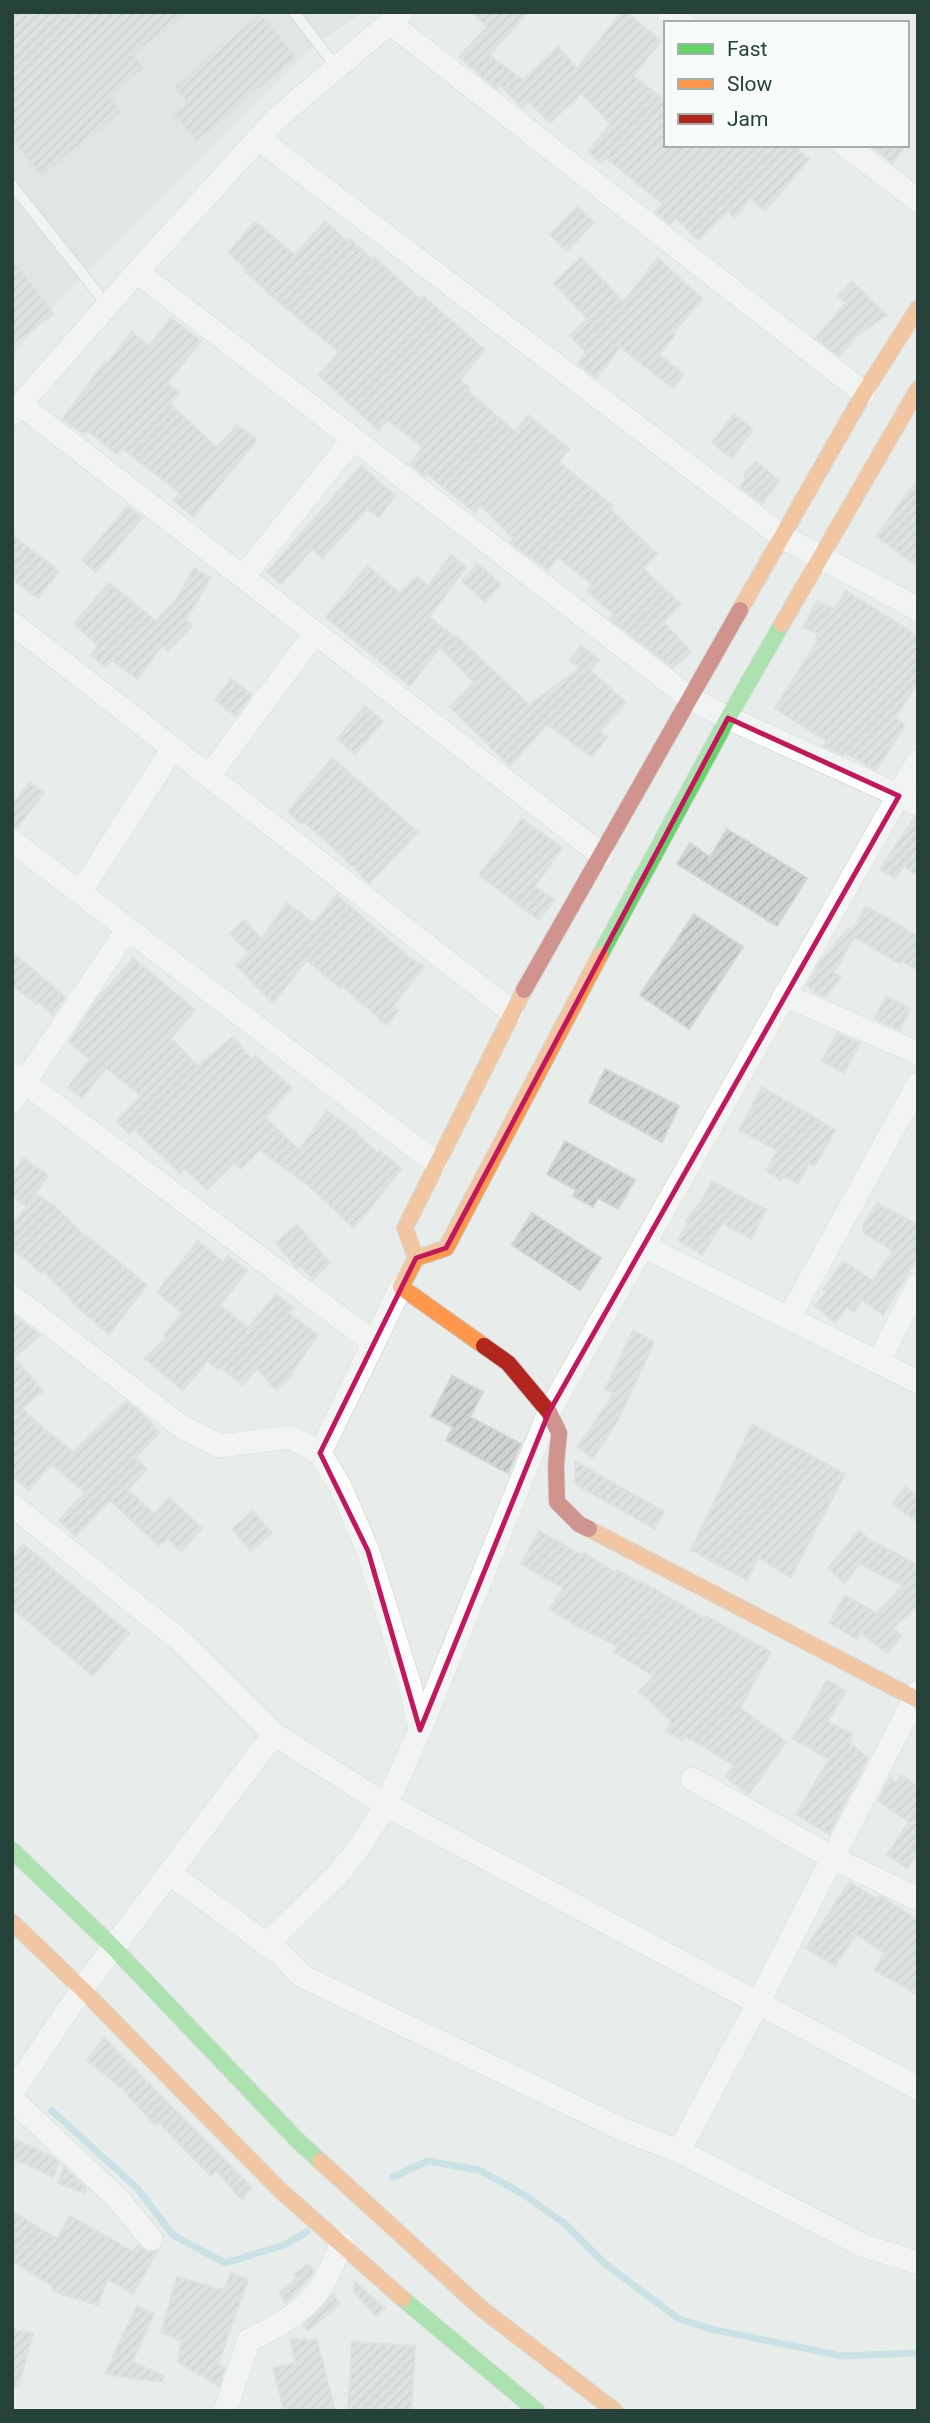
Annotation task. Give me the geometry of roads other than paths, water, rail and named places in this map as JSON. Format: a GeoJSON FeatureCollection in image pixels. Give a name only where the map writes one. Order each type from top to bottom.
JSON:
{"type":"FeatureCollection","features":[{"type":"Feature","properties":{"kind":"street"},"geometry":{"type":"LineString","coordinates":[[602,855],[243,577],[16,410],[136,272],[277,118],[396,17],[864,393]]}},
{"type":"Feature","properties":{"kind":"street"},"geometry":{"type":"LineString","coordinates":[[258,139],[781,536],[918,610]]}},
{"type":"Feature","properties":{"kind":"street"},"geometry":{"type":"LineString","coordinates":[[848,147],[918,200]]}},
{"type":"Feature","properties":{"kind":"street"},"geometry":{"type":"LineString","coordinates":[[136,272],[691,699],[908,800]]}},
{"type":"Feature","properties":{"kind":"street"},"geometry":{"type":"LineString","coordinates":[[416,1258],[405,1228],[512,1012],[781,536],[864,393],[918,308]]}},
{"type":"Feature","properties":{"kind":"street"},"geometry":{"type":"LineString","coordinates":[[320,1453],[416,1258],[446,1248],[554,1039],[728,718],[918,388]]}},
{"type":"Feature","properties":{"kind":"street"},"geometry":{"type":"LineString","coordinates":[[243,577],[353,439]]}},
{"type":"Feature","properties":{"kind":"street"},"geometry":{"type":"LineString","coordinates":[[12,623],[512,1012]]}},
{"type":"Feature","properties":{"kind":"street"},"geometry":{"type":"LineString","coordinates":[[209,776],[315,633]]}},
{"type":"Feature","properties":{"kind":"street"},"geometry":{"type":"LineString","coordinates":[[80,893],[173,748]]}},
{"type":"Feature","properties":{"kind":"street"},"geometry":{"type":"LineString","coordinates":[[266,1945],[337,1875],[359,1848],[386,1805],[420,1730],[549,1412],[784,995],[908,800],[918,761]]}},
{"type":"Feature","properties":{"kind":"street"},"geometry":{"type":"LineString","coordinates":[[12,841],[436,1163]]}},
{"type":"Feature","properties":{"kind":"street"},"geometry":{"type":"LineString","coordinates":[[127,930],[16,1085],[374,1343]]}},
{"type":"Feature","properties":{"kind":"street"},"geometry":{"type":"LineString","coordinates":[[784,995],[918,1053]]}},
{"type":"Feature","properties":{"kind":"street"},"geometry":{"type":"LineString","coordinates":[[789,1318],[918,1084]]}},
{"type":"Feature","properties":{"kind":"street"},"geometry":{"type":"LineString","coordinates":[[643,1246],[918,1382]]}},
{"type":"Feature","properties":{"kind":"street"},"geometry":{"type":"LineString","coordinates":[[878,1362],[918,1285]]}},
{"type":"Feature","properties":{"kind":"street"},"geometry":{"type":"LineString","coordinates":[[401,1287],[508,1363],[549,1412],[559,1433],[557,1502],[579,1524],[917,1697],[679,2151]]}},
{"type":"Feature","properties":{"kind":"street"},"geometry":{"type":"LineString","coordinates":[[12,1296],[181,1427],[220,1446],[290,1437],[320,1453],[341,1488],[368,1551],[411,1689],[420,1730]]}},
{"type":"Feature","properties":{"kind":"street"},"geometry":{"type":"LineString","coordinates":[[12,1505],[181,1641],[274,1734],[386,1805],[918,2088]]}},
{"type":"Feature","properties":{"kind":"street"},"geometry":{"type":"LineString","coordinates":[[12,2093],[82,1989],[274,1734]]}},
{"type":"Feature","properties":{"kind":"street"},"geometry":{"type":"LineString","coordinates":[[692,1779],[833,1858],[918,1899]]}},
{"type":"Feature","properties":{"kind":"street"},"geometry":{"type":"LineString","coordinates":[[12,1850],[113,1947],[298,2141],[482,2309],[615,2411]]}},
{"type":"Feature","properties":{"kind":"street"},"geometry":{"type":"LineString","coordinates":[[170,1874],[282,1955],[302,1976],[625,2131],[679,2151],[862,2245],[918,2263]]}},
{"type":"Feature","properties":{"kind":"street"},"geometry":{"type":"LineString","coordinates":[[12,1922],[281,2190],[421,2315],[537,2411]]}},
{"type":"Feature","properties":{"kind":"street"},"geometry":{"type":"LineString","coordinates":[[12,2099],[117,2198],[151,2239]]}},
{"type":"Feature","properties":{"kind":"street"},"geometry":{"type":"LineString","coordinates":[[225,2411],[249,2340],[274,2328],[299,2310],[322,2286],[342,2245]]}},
{"type":"Feature","properties":{"kind":"lane"},"geometry":{"type":"LineString","coordinates":[[294,12],[337,68]]}},
{"type":"Feature","properties":{"kind":"lane"},"geometry":{"type":"LineString","coordinates":[[12,185],[108,306]]}},
{"type":"Feature","properties":{"kind":"waterway"},"geometry":{"type":"LineString","coordinates":[[52,2111],[137,2188],[173,2235],[225,2263],[284,2245],[307,2232]]}},
{"type":"Feature","properties":{"kind":"waterway"},"geometry":{"type":"LineString","coordinates":[[393,2177],[428,2161],[479,2170],[523,2194],[564,2223],[604,2263],[679,2319],[711,2329],[842,2356],[918,2353]]}}]}
